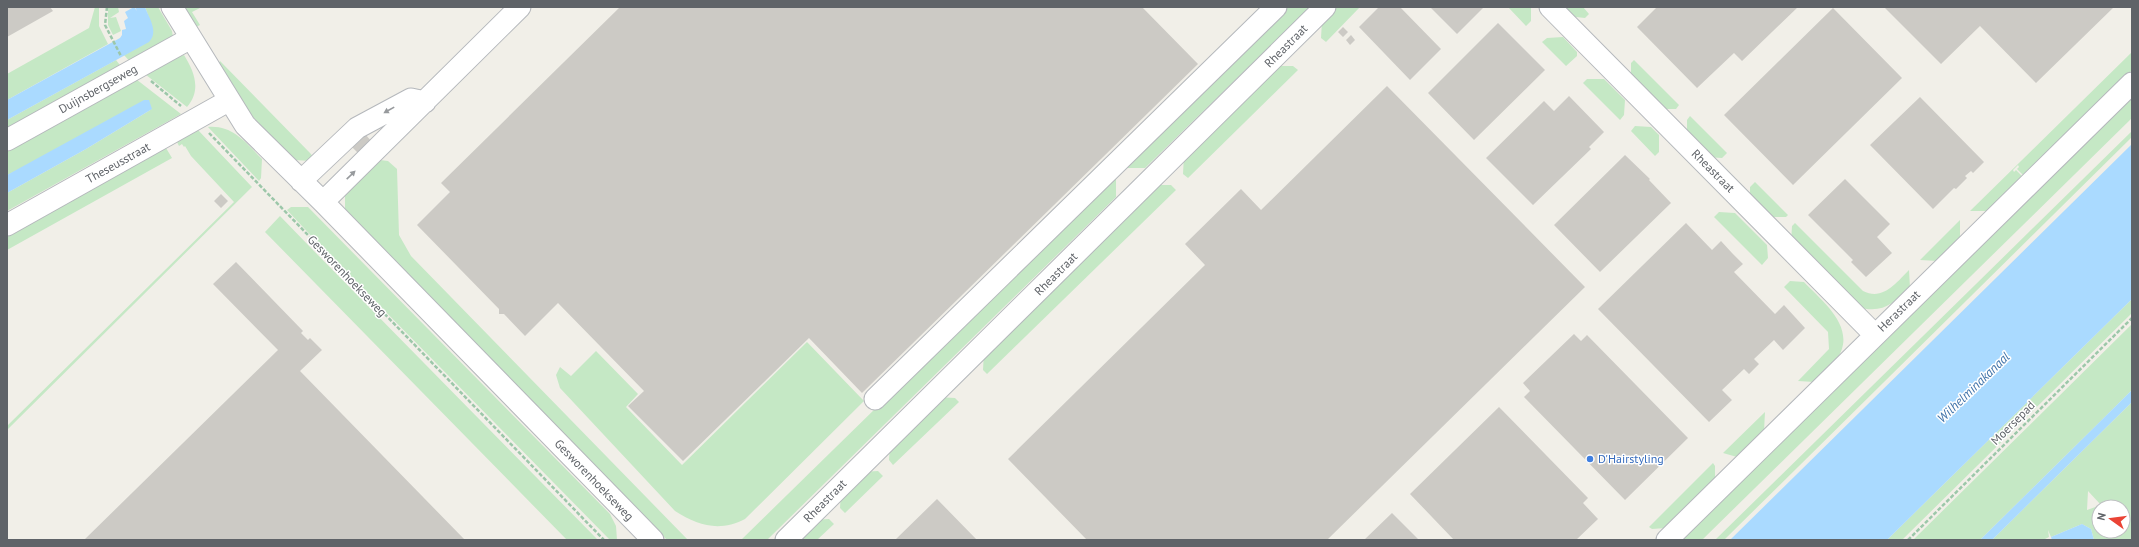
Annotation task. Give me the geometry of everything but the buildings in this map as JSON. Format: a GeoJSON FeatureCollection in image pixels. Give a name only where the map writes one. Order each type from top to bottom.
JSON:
{"type":"FeatureCollection","features":[{"type":"Feature","properties":{"kind":"street","name":"Gesworenhoekseweg"},"geometry":{"type":"LineString","coordinates":[[172,7],[228,101],[245,125],[323,202],[650,539]]}},
{"type":"Feature","properties":{"kind":"street"},"geometry":{"type":"LineString","coordinates":[[323,202],[520,7]]}},
{"type":"Feature","properties":{"kind":"street"},"geometry":{"type":"LineString","coordinates":[[875,398],[1276,7]]}},
{"type":"Feature","properties":{"kind":"street","name":"Rheastraat"},"geometry":{"type":"LineString","coordinates":[[786,540],[1325,7]]}},
{"type":"Feature","properties":{"kind":"street","name":"Rheastraat"},"geometry":{"type":"LineString","coordinates":[[1550,7],[1875,335]]}},
{"type":"Feature","properties":{"kind":"street","name":"Duijnsbergseweg"},"geometry":{"type":"LineString","coordinates":[[7,140],[129,63],[190,39]]}},
{"type":"Feature","properties":{"kind":"street","name":"Herastraat"},"geometry":{"type":"LineString","coordinates":[[1667,540],[2132,83]]}},
{"type":"Feature","properties":{"kind":"street"},"geometry":{"type":"LineString","coordinates":[[301,181],[357,128],[411,98],[425,102]]}},
{"type":"Feature","properties":{"kind":"street","name":"Theseusstraat"},"geometry":{"type":"LineString","coordinates":[[7,225],[228,101]]}},
{"type":"Feature","properties":{"kind":"path","name":"Gesworenhoekseweg"},"geometry":{"type":"LineString","coordinates":[[107,7],[105,25],[107,31],[129,63],[196,119],[604,540]]}},
{"type":"Feature","properties":{"kind":"path","name":"Moersepad"},"geometry":{"type":"LineString","coordinates":[[1908,540],[2132,318]]}},
{"type":"Feature","properties":{"kind":"green space"},"geometry":{"type":"Polygon","coordinates":[[[95,7],[99,7],[99,26],[108,44],[7,100],[7,74],[89,28],[95,7]]]}},
{"type":"Feature","properties":{"kind":"green space"},"geometry":{"type":"Polygon","coordinates":[[[108,7],[118,7],[119,12],[110,18],[116,17],[121,31],[113,35],[108,25],[108,7]]]}},
{"type":"Feature","properties":{"kind":"green space"},"geometry":{"type":"Polygon","coordinates":[[[145,7],[158,7],[172,31],[173,37],[132,64],[124,55],[148,41],[152,33],[152,26],[145,7]]]}},
{"type":"Feature","properties":{"kind":"green space"},"geometry":{"type":"Polygon","coordinates":[[[185,7],[202,7],[192,12],[200,25],[196,27],[185,7]]]}},
{"type":"Feature","properties":{"kind":"green space"},"geometry":{"type":"Polygon","coordinates":[[[1285,7],[1310,7],[1145,168],[1126,168],[1124,165],[1285,7]]]}},
{"type":"Feature","properties":{"kind":"green space"},"geometry":{"type":"Polygon","coordinates":[[[1335,7],[1360,7],[1326,42],[1321,38],[1322,21],[1335,7]]]}},
{"type":"Feature","properties":{"kind":"green space"},"geometry":{"type":"Polygon","coordinates":[[[1508,7],[1531,7],[1531,21],[1526,26],[1508,7]]]}},
{"type":"Feature","properties":{"kind":"green space"},"geometry":{"type":"Polygon","coordinates":[[[1565,7],[1583,7],[1589,14],[1585,18],[1567,16],[1565,7]]]}},
{"type":"Feature","properties":{"kind":"green space"},"geometry":{"type":"Polygon","coordinates":[[[1563,37],[1577,52],[1577,56],[1566,66],[1542,42],[1547,38],[1563,37]]]}},
{"type":"Feature","properties":{"kind":"green space"},"geometry":{"type":"Polygon","coordinates":[[[2132,52],[2132,70],[2024,176],[2017,169],[2019,167],[2018,165],[2013,170],[2014,172],[2016,170],[2023,177],[1988,211],[1970,211],[2132,52]]]}},
{"type":"Feature","properties":{"kind":"green space"},"geometry":{"type":"Polygon","coordinates":[[[184,55],[191,67],[195,81],[192,101],[187,107],[141,71],[184,55]]]}},
{"type":"Feature","properties":{"kind":"green space"},"geometry":{"type":"Polygon","coordinates":[[[116,60],[123,69],[7,133],[7,120],[116,60]]]}},
{"type":"Feature","properties":{"kind":"green space"},"geometry":{"type":"Polygon","coordinates":[[[1634,60],[1679,105],[1676,109],[1658,109],[1631,81],[1631,63],[1634,60]]]}},
{"type":"Feature","properties":{"kind":"green space"},"geometry":{"type":"Polygon","coordinates":[[[220,61],[315,159],[312,161],[294,160],[253,117],[218,66],[220,61]]]}},
{"type":"Feature","properties":{"kind":"green space"},"geometry":{"type":"Polygon","coordinates":[[[1276,66],[1293,66],[1298,70],[1188,178],[1183,174],[1184,155],[1276,66]]]}},
{"type":"Feature","properties":{"kind":"green space"},"geometry":{"type":"Polygon","coordinates":[[[132,76],[181,114],[7,211],[7,193],[86,149],[152,109],[7,175],[7,146],[132,76]]]}},
{"type":"Feature","properties":{"kind":"green space"},"geometry":{"type":"Polygon","coordinates":[[[1587,79],[1604,79],[1625,100],[1624,115],[1620,120],[1583,83],[1587,79]]]}},
{"type":"Feature","properties":{"kind":"green space"},"geometry":{"type":"Polygon","coordinates":[[[2132,95],[2132,118],[1702,540],[1678,540],[2132,95]]]}},
{"type":"Feature","properties":{"kind":"green space"},"geometry":{"type":"Polygon","coordinates":[[[1690,116],[1727,153],[1722,158],[1706,157],[1687,139],[1687,120],[1690,116]]]}},
{"type":"Feature","properties":{"kind":"green space"},"geometry":{"type":"Polygon","coordinates":[[[1635,126],[1651,127],[1659,135],[1659,152],[1655,156],[1631,131],[1635,126]]]}},
{"type":"Feature","properties":{"kind":"green space"},"geometry":{"type":"Polygon","coordinates":[[[208,127],[217,127],[232,132],[244,141],[262,159],[261,178],[259,181],[208,127]]]}},
{"type":"Feature","properties":{"kind":"green space"},"geometry":{"type":"Polygon","coordinates":[[[198,130],[252,187],[7,430],[7,426],[234,202],[191,156],[185,146],[184,147],[182,144],[179,146],[177,142],[198,130]]]}},
{"type":"Feature","properties":{"kind":"green space"},"geometry":{"type":"Polygon","coordinates":[[[2132,131],[2132,137],[1724,540],[1715,540],[2132,131]]]}},
{"type":"Feature","properties":{"kind":"green space"},"geometry":{"type":"Polygon","coordinates":[[[166,148],[172,158],[7,250],[7,237],[166,148]]]}},
{"type":"Feature","properties":{"kind":"green space"},"geometry":{"type":"Polygon","coordinates":[[[380,160],[388,161],[397,169],[399,235],[411,256],[688,540],[667,540],[345,211],[345,193],[372,165],[380,160]]]}},
{"type":"Feature","properties":{"kind":"green space"},"geometry":{"type":"Polygon","coordinates":[[[1113,176],[1116,179],[1116,197],[767,540],[741,540],[1113,176]]]}},
{"type":"Feature","properties":{"kind":"green space"},"geometry":{"type":"Polygon","coordinates":[[[1755,182],[1788,215],[1786,217],[1765,217],[1750,203],[1750,187],[1755,182]]]}},
{"type":"Feature","properties":{"kind":"green space"},"geometry":{"type":"Polygon","coordinates":[[[1154,185],[1171,185],[1176,190],[987,374],[983,370],[984,352],[1154,185]]]}},
{"type":"Feature","properties":{"kind":"green space"},"geometry":{"type":"Polygon","coordinates":[[[291,207],[308,207],[610,514],[616,526],[617,540],[610,540],[317,242],[287,210],[291,207]]]}},
{"type":"Feature","properties":{"kind":"green space"},"geometry":{"type":"Polygon","coordinates":[[[1719,212],[1735,213],[1767,245],[1768,258],[1762,265],[1714,217],[1719,212]]]}},
{"type":"Feature","properties":{"kind":"green space"},"geometry":{"type":"Polygon","coordinates":[[[280,216],[598,540],[567,540],[265,232],[280,216]]]}},
{"type":"Feature","properties":{"kind":"green space"},"geometry":{"type":"Polygon","coordinates":[[[1960,220],[1960,239],[1938,261],[1920,260],[1960,220]]]}},
{"type":"Feature","properties":{"kind":"green space"},"geometry":{"type":"Polygon","coordinates":[[[1795,223],[1863,291],[1870,294],[1883,292],[1894,285],[1909,270],[1910,288],[1898,299],[1886,306],[1874,309],[1857,307],[1791,243],[1792,226],[1795,223]]]}},
{"type":"Feature","properties":{"kind":"green space"},"geometry":{"type":"Polygon","coordinates":[[[1790,281],[1804,282],[1829,307],[1841,327],[1843,338],[1842,349],[1834,363],[1814,382],[1798,381],[1829,349],[1828,332],[1784,287],[1790,281]]]}},
{"type":"Feature","properties":{"kind":"green space"},"geometry":{"type":"Polygon","coordinates":[[[2132,299],[2132,313],[1902,540],[1887,540],[2132,299]]]}},
{"type":"Feature","properties":{"kind":"green space"},"geometry":{"type":"Polygon","coordinates":[[[2132,324],[2132,390],[1980,540],[1913,540],[2132,324]]]}},
{"type":"Feature","properties":{"kind":"green space"},"geometry":{"type":"Polygon","coordinates":[[[807,342],[864,401],[745,519],[727,525],[709,526],[701,524],[675,511],[560,388],[556,375],[560,367],[571,376],[596,351],[638,394],[626,407],[682,465],[807,342]]]}},
{"type":"Feature","properties":{"kind":"green space"},"geometry":{"type":"Polygon","coordinates":[[[937,397],[955,398],[959,402],[893,465],[889,460],[890,444],[937,397]]]}},
{"type":"Feature","properties":{"kind":"green space"},"geometry":{"type":"Polygon","coordinates":[[[2132,402],[2132,540],[2094,540],[2131,539],[2131,499],[2095,499],[2088,491],[2087,510],[2091,509],[2091,529],[2082,524],[2051,537],[2048,530],[2049,537],[2043,540],[1992,540],[2132,402]]]}},
{"type":"Feature","properties":{"kind":"green space"},"geometry":{"type":"Polygon","coordinates":[[[1765,412],[1764,431],[1737,457],[1723,453],[1765,412]]]}},
{"type":"Feature","properties":{"kind":"green space"},"geometry":{"type":"Polygon","coordinates":[[[1713,463],[1715,466],[1715,479],[1666,528],[1652,529],[1649,527],[1713,463]]]}},
{"type":"Feature","properties":{"kind":"green space"},"geometry":{"type":"Polygon","coordinates":[[[878,471],[883,476],[845,513],[840,508],[841,492],[862,472],[878,471]]]}},
{"type":"Feature","properties":{"kind":"green space"},"geometry":{"type":"Polygon","coordinates":[[[829,519],[834,524],[817,540],[803,540],[803,529],[813,520],[829,519]]]}},
{"type":"Feature","properties":{"kind":"water"},"geometry":{"type":"Polygon","coordinates":[[[134,7],[137,11],[135,7],[145,7],[151,20],[153,34],[149,42],[7,120],[7,100],[120,38],[122,35],[122,30],[126,29],[124,21],[128,18],[125,12],[134,7]]]}},
{"type":"Feature","properties":{"kind":"water"},"geometry":{"type":"Polygon","coordinates":[[[144,100],[149,100],[152,109],[86,149],[7,193],[7,175],[144,100]]]}},
{"type":"Feature","properties":{"kind":"water","name":"Wilhelminakanaal"},"geometry":{"type":"Polygon","coordinates":[[[2132,144],[2132,299],[1887,540],[1730,540],[2132,144]]]}},
{"type":"Feature","properties":{"kind":"water"},"geometry":{"type":"Polygon","coordinates":[[[2132,390],[2132,402],[1992,540],[1980,540],[2132,390]]]}},
{"type":"Feature","properties":{"kind":"water"},"geometry":{"type":"Polygon","coordinates":[[[2082,524],[2091,529],[2091,539],[2094,540],[2052,540],[2051,537],[2082,524]]]}},
{"type":"Feature","properties":{"kind":"place","name":"D'Hairstyling"},"geometry":{"type":"Point","coordinates":[1590,459]}}]}
